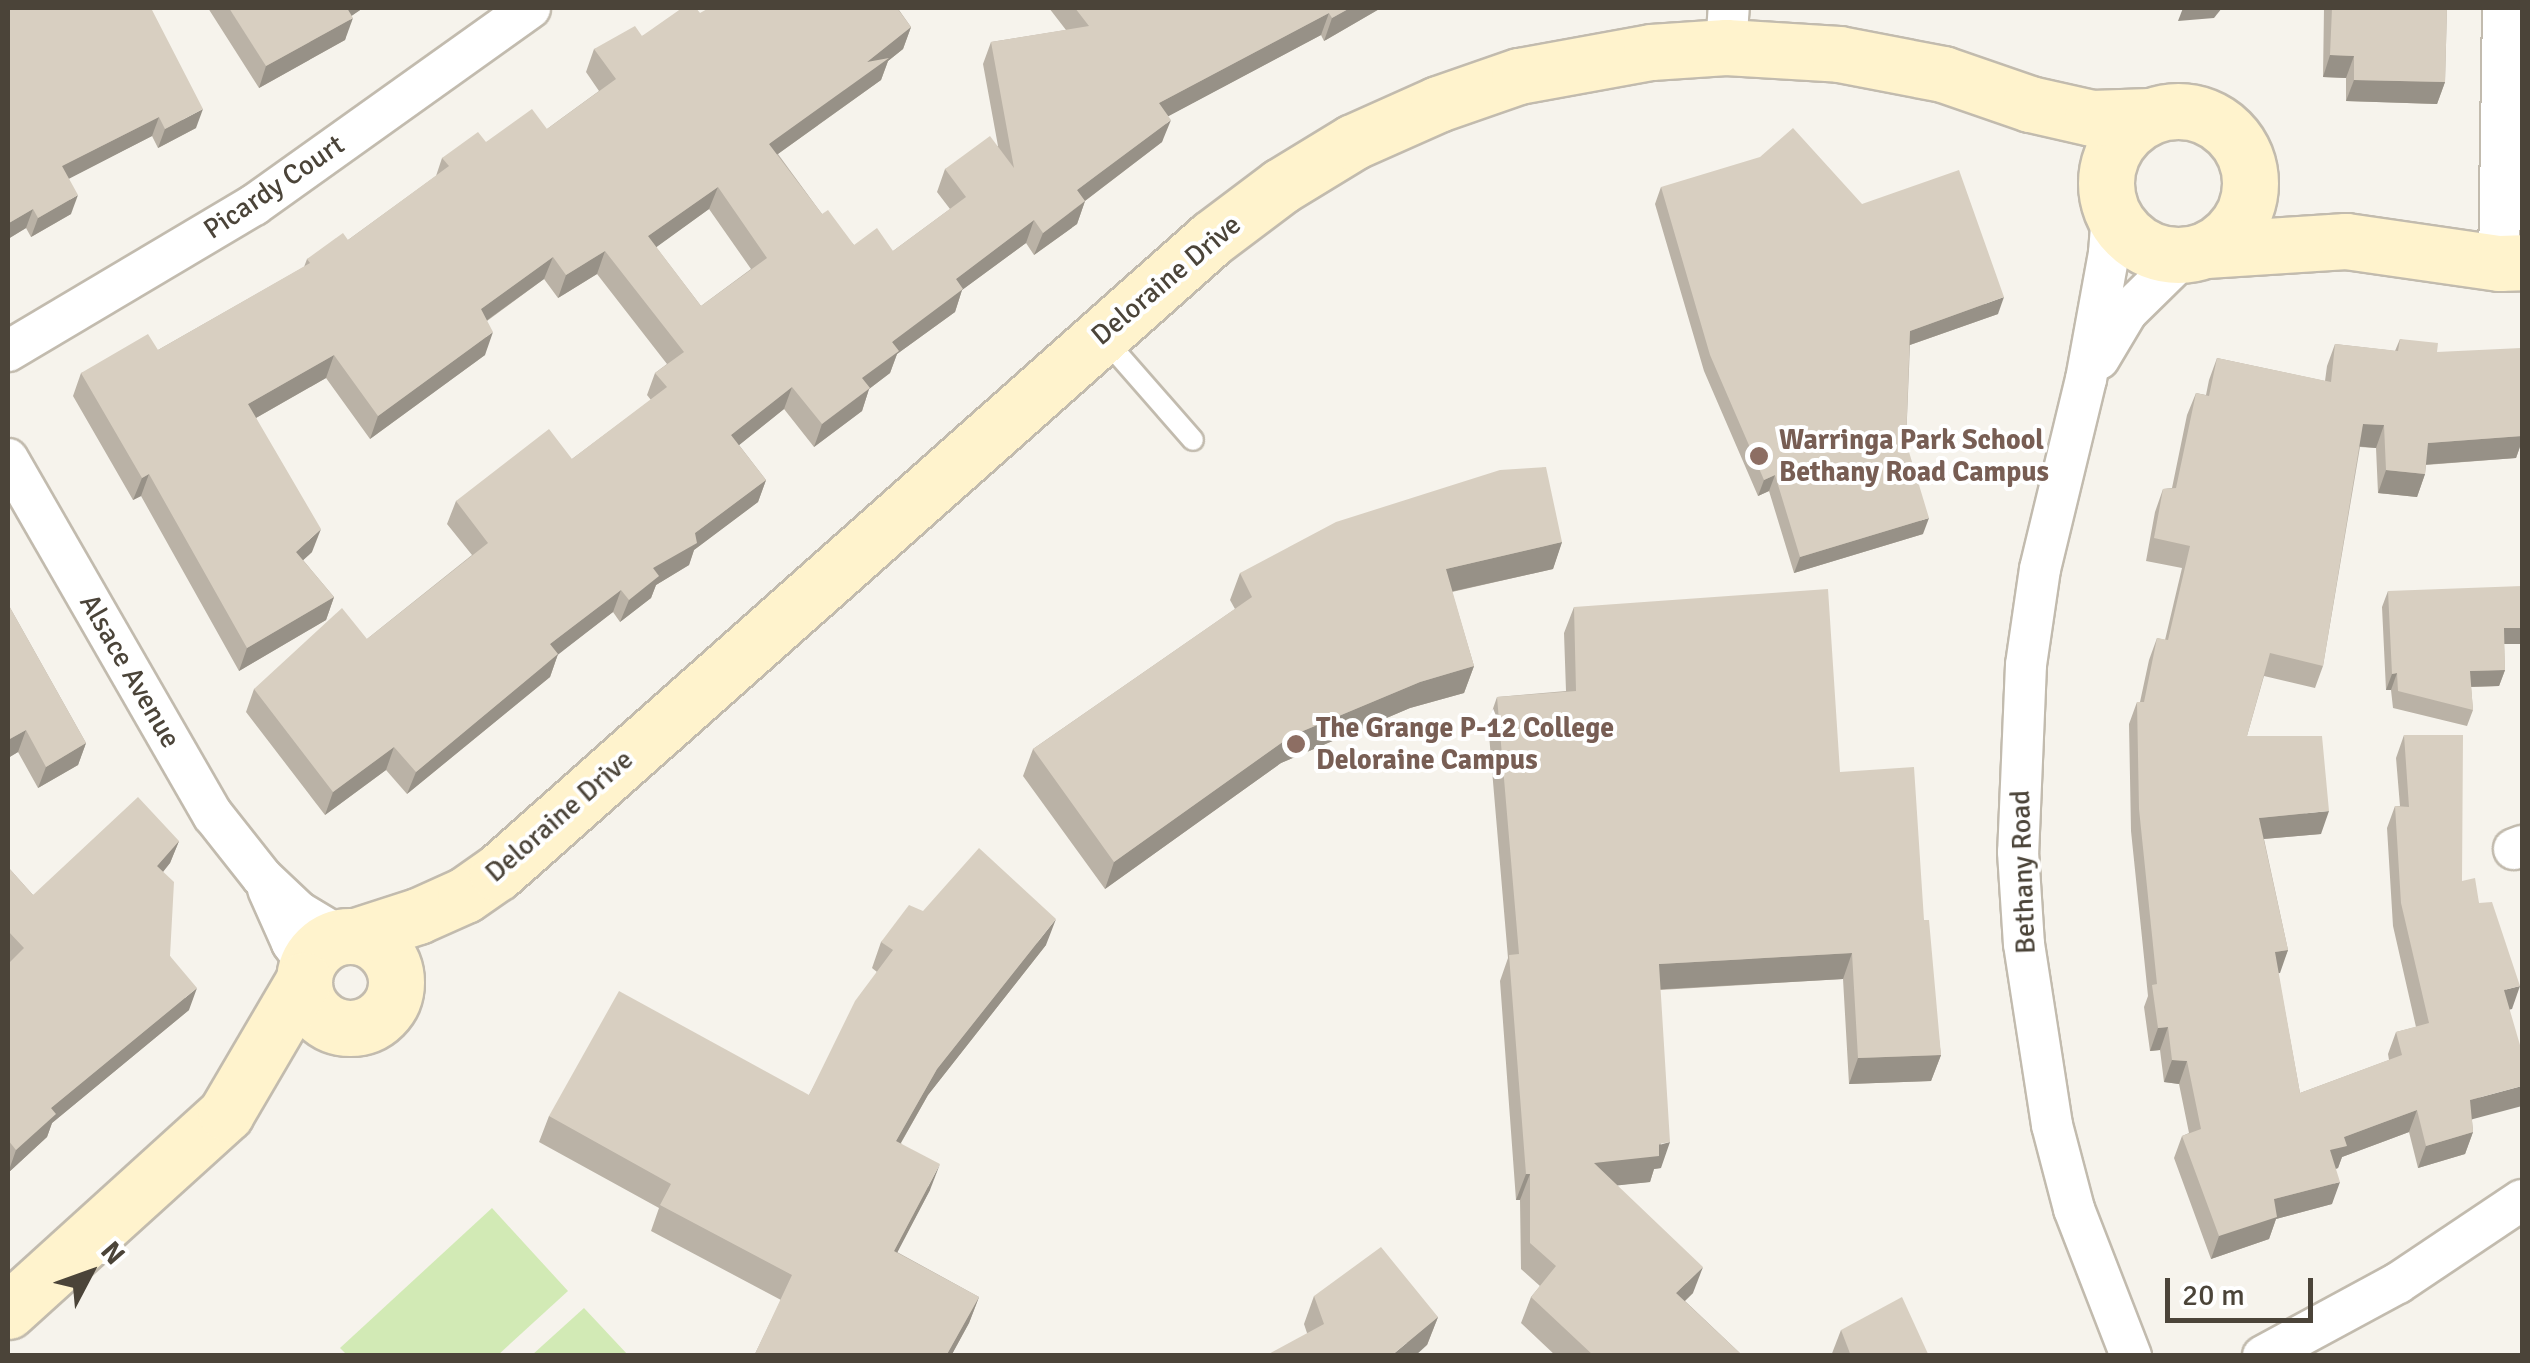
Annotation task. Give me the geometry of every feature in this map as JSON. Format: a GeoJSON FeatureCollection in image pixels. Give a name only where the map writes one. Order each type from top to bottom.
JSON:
{"type":"FeatureCollection","features":[{"type":"Feature","properties":{"kind":"street","name":"Picardy Court"},"geometry":{"type":"LineString","coordinates":[[8,351],[254,205],[530,8]]}},
{"type":"Feature","properties":{"kind":"street"},"geometry":{"type":"LineString","coordinates":[[2346,241],[2297,211],[2245,156],[2234,137],[2216,122],[2172,111],[2150,116],[2130,128],[2116,146],[2109,201],[2124,232],[2142,246],[2195,253],[2346,241],[2511,262],[2503,8]]}},
{"type":"Feature","properties":{"kind":"street","name":"Deloraine Drive"},"geometry":{"type":"LineString","coordinates":[[397,977],[465,895],[537,840],[1101,334],[1226,228],[1352,142],[1438,104],[1519,76],[1651,52],[1728,27],[1943,74],[2030,104],[2092,118],[2150,116]]}},
{"type":"Feature","properties":{"kind":"street","name":"Deloraine Drive"},"geometry":{"type":"LineString","coordinates":[[2030,104],[2109,201]]}},
{"type":"Feature","properties":{"kind":"street"},"geometry":{"type":"LineString","coordinates":[[2195,253],[2224,239],[2248,202],[2250,178],[2245,156]]}},
{"type":"Feature","properties":{"kind":"street","name":"Bethany Road"},"geometry":{"type":"LineString","coordinates":[[2109,201],[2110,253],[2086,379],[2040,568],[2026,664],[2018,852],[2029,982],[2052,1126],[2074,1209],[2131,1356]]}},
{"type":"Feature","properties":{"kind":"street","name":"Bethany Road"},"geometry":{"type":"LineString","coordinates":[[2086,379],[2127,312],[2195,253]]}},
{"type":"Feature","properties":{"kind":"street","name":"Alsace Avenue"},"geometry":{"type":"LineString","coordinates":[[8,459],[213,815],[262,877],[292,942],[327,954]]}},
{"type":"Feature","properties":{"kind":"street","name":"Deloraine Drive"},"geometry":{"type":"LineString","coordinates":[[327,954],[465,895]]}},
{"type":"Feature","properties":{"kind":"street"},"geometry":{"type":"LineString","coordinates":[[243,1091],[310,1045],[366,1026],[390,1007],[397,977],[383,950],[327,954]]}},
{"type":"Feature","properties":{"kind":"street"},"geometry":{"type":"LineString","coordinates":[[327,954],[310,1005],[317,1015],[352,1029]]}},
{"type":"Feature","properties":{"kind":"street"},"geometry":{"type":"LineString","coordinates":[[8,1311],[208,1132],[243,1091],[327,954]]}},
{"type":"Feature","properties":{"kind":"street"},"geometry":{"type":"LineString","coordinates":[[2263,1356],[2398,1283],[2522,1200]]}},
{"type":"Feature","properties":{"kind":"lane"},"geometry":{"type":"LineString","coordinates":[[1101,334],[1193,440]]}},
{"type":"Feature","properties":{"kind":"green space"},"geometry":{"type":"Polygon","coordinates":[[[492,1208],[568,1291],[498,1355],[347,1355],[340,1348],[492,1208]]]}},
{"type":"Feature","properties":{"kind":"green space"},"geometry":{"type":"Polygon","coordinates":[[[584,1308],[628,1355],[532,1355],[584,1308]]]}},
{"type":"Feature","properties":{"kind":"building"},"geometry":{"type":"Polygon","coordinates":[[[8,8],[151,8],[203,109],[165,129],[159,117],[62,166],[78,195],[38,218],[33,209],[9,223],[8,8]]]}},
{"type":"Feature","properties":{"kind":"building"},"geometry":{"type":"Polygon","coordinates":[[[229,8],[347,8],[353,18],[266,66],[229,8]]]}},
{"type":"Feature","properties":{"kind":"building"},"geometry":{"type":"Polygon","coordinates":[[[682,8],[696,8],[700,13],[709,8],[897,8],[911,27],[867,62],[889,58],[769,144],[822,214],[828,210],[854,245],[877,228],[893,251],[966,197],[945,169],[990,136],[1014,168],[991,42],[1089,26],[1075,8],[1350,8],[1332,18],[1329,13],[1159,103],[1171,120],[1077,190],[1085,201],[1043,233],[1034,220],[956,279],[963,289],[892,342],[899,351],[862,378],[870,388],[822,424],[792,387],[731,435],[766,480],[695,533],[697,543],[653,568],[659,576],[629,600],[621,590],[550,644],[558,654],[416,772],[394,747],[333,792],[254,689],[342,608],[367,639],[488,543],[456,501],[549,429],[572,459],[667,387],[655,373],[684,352],[605,251],[566,275],[553,257],[481,309],[493,332],[378,416],[334,355],[248,404],[321,529],[296,552],[334,597],[247,648],[149,474],[142,478],[81,373],[148,334],[158,350],[310,263],[307,259],[343,233],[348,240],[449,166],[442,158],[478,132],[486,142],[532,109],[547,129],[616,79],[594,49],[635,26],[642,36],[682,8]],[[718,187],[648,236],[701,306],[767,258],[718,187]]]}},
{"type":"Feature","properties":{"kind":"building"},"geometry":{"type":"Polygon","coordinates":[[[2332,8],[2447,8],[2445,82],[2354,80],[2354,56],[2330,55],[2332,8]]]}},
{"type":"Feature","properties":{"kind":"building"},"geometry":{"type":"Polygon","coordinates":[[[1793,128],[1862,204],[1959,170],[2004,297],[1910,331],[1906,442],[1929,518],[1800,557],[1775,475],[1764,480],[1710,355],[1661,187],[1760,157],[1793,128]]]}},
{"type":"Feature","properties":{"kind":"building"},"geometry":{"type":"Polygon","coordinates":[[[2400,339],[2438,343],[2437,352],[2521,348],[2522,436],[2428,443],[2425,474],[2386,470],[2384,425],[2363,424],[2323,666],[2270,653],[2247,736],[2322,736],[2329,811],[2259,818],[2288,950],[2275,952],[2300,1093],[2402,1055],[2396,1032],[2429,1023],[2401,903],[2395,806],[2409,807],[2404,735],[2463,735],[2462,881],[2475,878],[2479,903],[2492,902],[2520,986],[2504,990],[2522,1052],[2522,1086],[2470,1100],[2473,1132],[2426,1146],[2417,1110],[2344,1137],[2347,1146],[2330,1150],[2340,1182],[2274,1199],[2277,1217],[2219,1236],[2182,1136],[2201,1129],[2187,1061],[2172,1060],[2168,1027],[2158,1028],[2152,985],[2157,984],[2139,809],[2137,702],[2144,702],[2157,638],[2168,640],[2190,546],[2154,538],[2163,489],[2176,488],[2196,393],[2209,396],[2217,358],[2331,382],[2335,344],[2398,351],[2400,339]]]}},
{"type":"Feature","properties":{"kind":"building"},"geometry":{"type":"Polygon","coordinates":[[[1546,467],[1562,542],[1446,569],[1474,666],[1420,682],[1291,736],[1114,862],[1033,749],[1252,597],[1240,573],[1336,522],[1500,470],[1546,467]]]}},
{"type":"Feature","properties":{"kind":"building"},"geometry":{"type":"Polygon","coordinates":[[[2522,586],[2522,628],[2504,628],[2505,670],[2470,671],[2473,710],[2398,691],[2397,673],[2392,674],[2388,591],[2522,586]]]}},
{"type":"Feature","properties":{"kind":"building"},"geometry":{"type":"Polygon","coordinates":[[[1828,589],[1840,772],[1914,767],[1924,920],[1929,920],[1941,1055],[1858,1058],[1852,953],[1659,964],[1670,1142],[1659,1144],[1659,1156],[1594,1163],[1703,1267],[1676,1293],[1743,1356],[1594,1356],[1531,1297],[1556,1266],[1530,1243],[1530,1174],[1526,1174],[1509,955],[1519,954],[1497,697],[1576,691],[1574,607],[1828,589]]]}},
{"type":"Feature","properties":{"kind":"building"},"geometry":{"type":"Polygon","coordinates":[[[8,604],[86,743],[46,767],[26,730],[8,740],[8,604]]]}},
{"type":"Feature","properties":{"kind":"building"},"geometry":{"type":"Polygon","coordinates":[[[138,797],[179,841],[157,866],[174,882],[170,956],[197,988],[51,1108],[56,1114],[16,1150],[8,1140],[8,964],[24,948],[8,931],[8,867],[33,895],[138,797]]]}},
{"type":"Feature","properties":{"kind":"building"},"geometry":{"type":"Polygon","coordinates":[[[979,848],[1056,919],[937,1069],[896,1141],[940,1164],[894,1251],[979,1297],[946,1356],[754,1356],[792,1275],[660,1205],[671,1184],[549,1116],[619,991],[809,1095],[855,1001],[893,950],[881,942],[909,905],[923,911],[979,848]]]}},
{"type":"Feature","properties":{"kind":"building"},"geometry":{"type":"Polygon","coordinates":[[[1381,1247],[1438,1317],[1391,1356],[1265,1356],[1324,1324],[1314,1296],[1381,1247]]]}},
{"type":"Feature","properties":{"kind":"building"},"geometry":{"type":"Polygon","coordinates":[[[1902,1297],[1929,1356],[1851,1356],[1841,1330],[1902,1297]]]}},
{"type":"Feature","properties":{"kind":"place","name":"Warringa Park School Bethany Road Campus"},"geometry":{"type":"Point","coordinates":[1759,456]}},
{"type":"Feature","properties":{"kind":"place","name":"The Grange P-12 College Deloraine Campus"},"geometry":{"type":"Point","coordinates":[1296,744]}}]}
